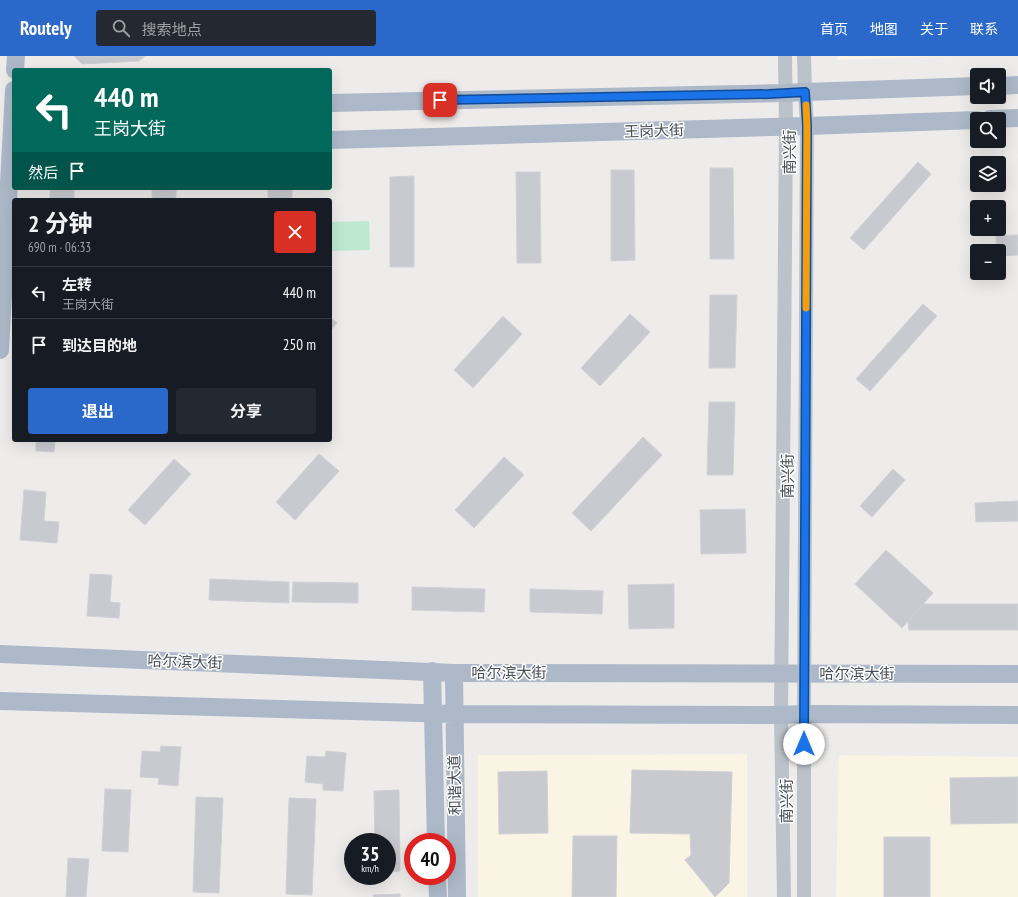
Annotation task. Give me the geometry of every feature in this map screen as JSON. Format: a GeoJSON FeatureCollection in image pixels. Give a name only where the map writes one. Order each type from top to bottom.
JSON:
{"type":"FeatureCollection","features":[{"type":"Feature","properties":{"kind":"main road"},"geometry":{"type":"LineString","coordinates":[[15,68],[16,56]]}},
{"type":"Feature","properties":{"kind":"main road"},"geometry":{"type":"LineString","coordinates":[[1006,86],[1018,85]]}},
{"type":"Feature","properties":{"kind":"main road"},"geometry":{"type":"LineString","coordinates":[[332,103],[785,93],[970,86]]}},
{"type":"Feature","properties":{"kind":"main road"},"geometry":{"type":"LineString","coordinates":[[0,350],[9,110],[12,98]]}},
{"type":"Feature","properties":{"kind":"main road"},"geometry":{"type":"LineString","coordinates":[[1006,118],[1018,118]]}},
{"type":"Feature","properties":{"kind":"main road","name":"王岗大街"},"geometry":{"type":"LineString","coordinates":[[332,140],[970,120]]}},
{"type":"Feature","properties":{"kind":"main road","name":"哈尔滨大街"},"geometry":{"type":"LineString","coordinates":[[0,654],[454,673],[1018,674]]}},
{"type":"Feature","properties":{"kind":"main road","name":"和谐大道"},"geometry":{"type":"LineString","coordinates":[[432,671],[436,833]]}},
{"type":"Feature","properties":{"kind":"main road","name":"和谐大道"},"geometry":{"type":"LineString","coordinates":[[454,673],[457,897]]}},
{"type":"Feature","properties":{"kind":"main road"},"geometry":{"type":"LineString","coordinates":[[0,701],[454,714],[1018,715]]}},
{"type":"Feature","properties":{"kind":"main road"},"geometry":{"type":"LineString","coordinates":[[437,885],[438,897]]}},
{"type":"Feature","properties":{"kind":"street","name":"南兴街"},"geometry":{"type":"LineString","coordinates":[[784,897],[781,715],[786,127],[785,56]]}},
{"type":"Feature","properties":{"kind":"street","name":"南兴街"},"geometry":{"type":"LineString","coordinates":[[804,56],[807,126],[804,897]]}},
{"type":"Feature","properties":{"kind":"shaded area"},"geometry":{"type":"Polygon","coordinates":[[[837,56],[952,56],[837,60],[837,56]]]}},
{"type":"Feature","properties":{"kind":"shaded area"},"geometry":{"type":"Polygon","coordinates":[[[747,754],[747,897],[478,897],[478,755],[747,754]]]}},
{"type":"Feature","properties":{"kind":"shaded area"},"geometry":{"type":"Polygon","coordinates":[[[839,755],[1018,757],[1018,897],[836,897],[839,755]]]}},
{"type":"Feature","properties":{"kind":"green space"},"geometry":{"type":"Polygon","coordinates":[[[369,221],[370,250],[332,251],[332,222],[369,221]]]}},
{"type":"Feature","properties":{"kind":"building"},"geometry":{"type":"Polygon","coordinates":[[[74,56],[145,56],[139,61],[82,64],[74,56]]]}},
{"type":"Feature","properties":{"kind":"building"},"geometry":{"type":"Polygon","coordinates":[[[918,162],[931,174],[864,250],[850,238],[918,162]]]}},
{"type":"Feature","properties":{"kind":"building"},"geometry":{"type":"Polygon","coordinates":[[[710,168],[733,168],[734,259],[710,259],[710,168]]]}},
{"type":"Feature","properties":{"kind":"building"},"geometry":{"type":"Polygon","coordinates":[[[611,170],[634,170],[635,260],[611,261],[611,170]]]}},
{"type":"Feature","properties":{"kind":"building"},"geometry":{"type":"Polygon","coordinates":[[[516,172],[540,172],[541,263],[517,263],[516,172]]]}},
{"type":"Feature","properties":{"kind":"building"},"geometry":{"type":"Polygon","coordinates":[[[414,176],[414,267],[390,267],[390,177],[414,176]]]}},
{"type":"Feature","properties":{"kind":"building"},"geometry":{"type":"Polygon","coordinates":[[[50,190],[74,190],[74,198],[50,198],[50,190]]]}},
{"type":"Feature","properties":{"kind":"building"},"geometry":{"type":"Polygon","coordinates":[[[152,190],[176,190],[176,198],[152,198],[152,190]]]}},
{"type":"Feature","properties":{"kind":"building"},"geometry":{"type":"Polygon","coordinates":[[[268,190],[292,190],[292,198],[268,198],[268,190]]]}},
{"type":"Feature","properties":{"kind":"building"},"geometry":{"type":"Polygon","coordinates":[[[1018,235],[1018,255],[1006,256],[1006,244],[997,244],[996,236],[1018,235]]]}},
{"type":"Feature","properties":{"kind":"building"},"geometry":{"type":"Polygon","coordinates":[[[710,295],[737,295],[735,368],[709,368],[710,295]]]}},
{"type":"Feature","properties":{"kind":"building"},"geometry":{"type":"Polygon","coordinates":[[[923,304],[937,316],[870,391],[856,379],[923,304]]]}},
{"type":"Feature","properties":{"kind":"building"},"geometry":{"type":"Polygon","coordinates":[[[630,314],[650,332],[600,386],[581,368],[630,314]]]}},
{"type":"Feature","properties":{"kind":"building"},"geometry":{"type":"Polygon","coordinates":[[[503,316],[522,334],[473,388],[454,370],[503,316]]]}},
{"type":"Feature","properties":{"kind":"building"},"geometry":{"type":"Polygon","coordinates":[[[332,319],[337,323],[332,329],[332,319]]]}},
{"type":"Feature","properties":{"kind":"building"},"geometry":{"type":"Polygon","coordinates":[[[709,402],[735,402],[733,475],[707,475],[709,402]]]}},
{"type":"Feature","properties":{"kind":"building"},"geometry":{"type":"Polygon","coordinates":[[[643,437],[662,455],[591,531],[572,513],[643,437]]]}},
{"type":"Feature","properties":{"kind":"building"},"geometry":{"type":"Polygon","coordinates":[[[36,442],[55,442],[54,452],[36,451],[36,442]]]}},
{"type":"Feature","properties":{"kind":"building"},"geometry":{"type":"Polygon","coordinates":[[[319,454],[339,471],[295,520],[276,502],[319,454]]]}},
{"type":"Feature","properties":{"kind":"building"},"geometry":{"type":"Polygon","coordinates":[[[504,457],[524,475],[474,528],[455,510],[504,457]]]}},
{"type":"Feature","properties":{"kind":"building"},"geometry":{"type":"Polygon","coordinates":[[[174,459],[191,474],[145,525],[128,510],[174,459]]]}},
{"type":"Feature","properties":{"kind":"building"},"geometry":{"type":"Polygon","coordinates":[[[893,469],[905,480],[872,517],[860,506],[893,469]]]}},
{"type":"Feature","properties":{"kind":"building"},"geometry":{"type":"Polygon","coordinates":[[[24,490],[46,492],[44,521],[59,522],[57,543],[20,540],[24,490]]]}},
{"type":"Feature","properties":{"kind":"building"},"geometry":{"type":"Polygon","coordinates":[[[1018,501],[1018,521],[976,522],[975,503],[1018,501]]]}},
{"type":"Feature","properties":{"kind":"building"},"geometry":{"type":"Polygon","coordinates":[[[745,509],[746,553],[701,554],[700,510],[745,509]]]}},
{"type":"Feature","properties":{"kind":"building"},"geometry":{"type":"Polygon","coordinates":[[[886,550],[933,593],[902,628],[855,584],[886,550]]]}},
{"type":"Feature","properties":{"kind":"building"},"geometry":{"type":"Polygon","coordinates":[[[90,574],[112,575],[110,602],[120,603],[119,618],[87,616],[90,574]]]}},
{"type":"Feature","properties":{"kind":"building"},"geometry":{"type":"Polygon","coordinates":[[[210,579],[289,582],[289,603],[209,600],[210,579]]]}},
{"type":"Feature","properties":{"kind":"building"},"geometry":{"type":"Polygon","coordinates":[[[293,582],[358,583],[358,603],[292,602],[293,582]]]}},
{"type":"Feature","properties":{"kind":"building"},"geometry":{"type":"Polygon","coordinates":[[[674,584],[674,628],[629,629],[628,585],[674,584]]]}},
{"type":"Feature","properties":{"kind":"building"},"geometry":{"type":"Polygon","coordinates":[[[412,587],[485,589],[484,612],[412,610],[412,587]]]}},
{"type":"Feature","properties":{"kind":"building"},"geometry":{"type":"Polygon","coordinates":[[[530,589],[603,591],[602,614],[530,612],[530,589]]]}},
{"type":"Feature","properties":{"kind":"building"},"geometry":{"type":"Polygon","coordinates":[[[923,604],[1018,604],[1018,630],[909,630],[908,621],[923,604]]]}},
{"type":"Feature","properties":{"kind":"building"},"geometry":{"type":"Polygon","coordinates":[[[161,746],[181,747],[178,786],[158,784],[159,778],[140,777],[142,751],[160,752],[161,746]]]}},
{"type":"Feature","properties":{"kind":"building"},"geometry":{"type":"Polygon","coordinates":[[[326,751],[346,753],[343,791],[323,790],[323,784],[305,782],[307,756],[325,757],[326,751]]]}},
{"type":"Feature","properties":{"kind":"building"},"geometry":{"type":"Polygon","coordinates":[[[632,770],[732,772],[729,883],[715,897],[685,860],[691,855],[690,834],[630,833],[632,770]]]}},
{"type":"Feature","properties":{"kind":"building"},"geometry":{"type":"Polygon","coordinates":[[[547,771],[548,833],[499,834],[498,772],[547,771]]]}},
{"type":"Feature","properties":{"kind":"building"},"geometry":{"type":"Polygon","coordinates":[[[1018,777],[1018,823],[951,824],[950,778],[1018,777]]]}},
{"type":"Feature","properties":{"kind":"building"},"geometry":{"type":"Polygon","coordinates":[[[105,789],[131,790],[128,852],[102,851],[105,789]]]}},
{"type":"Feature","properties":{"kind":"building"},"geometry":{"type":"Polygon","coordinates":[[[399,790],[400,871],[396,871],[396,833],[375,833],[374,791],[399,790]]]}},
{"type":"Feature","properties":{"kind":"building"},"geometry":{"type":"Polygon","coordinates":[[[196,797],[223,798],[219,893],[193,892],[196,797]]]}},
{"type":"Feature","properties":{"kind":"building"},"geometry":{"type":"Polygon","coordinates":[[[289,798],[316,799],[312,895],[286,894],[289,798]]]}},
{"type":"Feature","properties":{"kind":"building"},"geometry":{"type":"Polygon","coordinates":[[[573,836],[617,836],[616,897],[572,897],[573,836]]]}},
{"type":"Feature","properties":{"kind":"building"},"geometry":{"type":"Polygon","coordinates":[[[884,837],[930,837],[930,897],[884,897],[884,837]]]}},
{"type":"Feature","properties":{"kind":"building"},"geometry":{"type":"Polygon","coordinates":[[[68,858],[89,859],[86,897],[66,897],[68,858]]]}},
{"type":"Feature","properties":{"kind":"building"},"geometry":{"type":"Polygon","coordinates":[[[400,894],[400,897],[374,897],[373,895],[400,894]]]}},
{"type":"Feature","properties":{"kind":"slow traffic"},"geometry":{"type":"LineString","coordinates":[[806,105],[806,308]]}},
{"type":"Feature","properties":{"kind":"route"},"geometry":{"type":"LineString","coordinates":[[440,100],[769,94],[805,92],[807,126],[804,744]]}}]}
